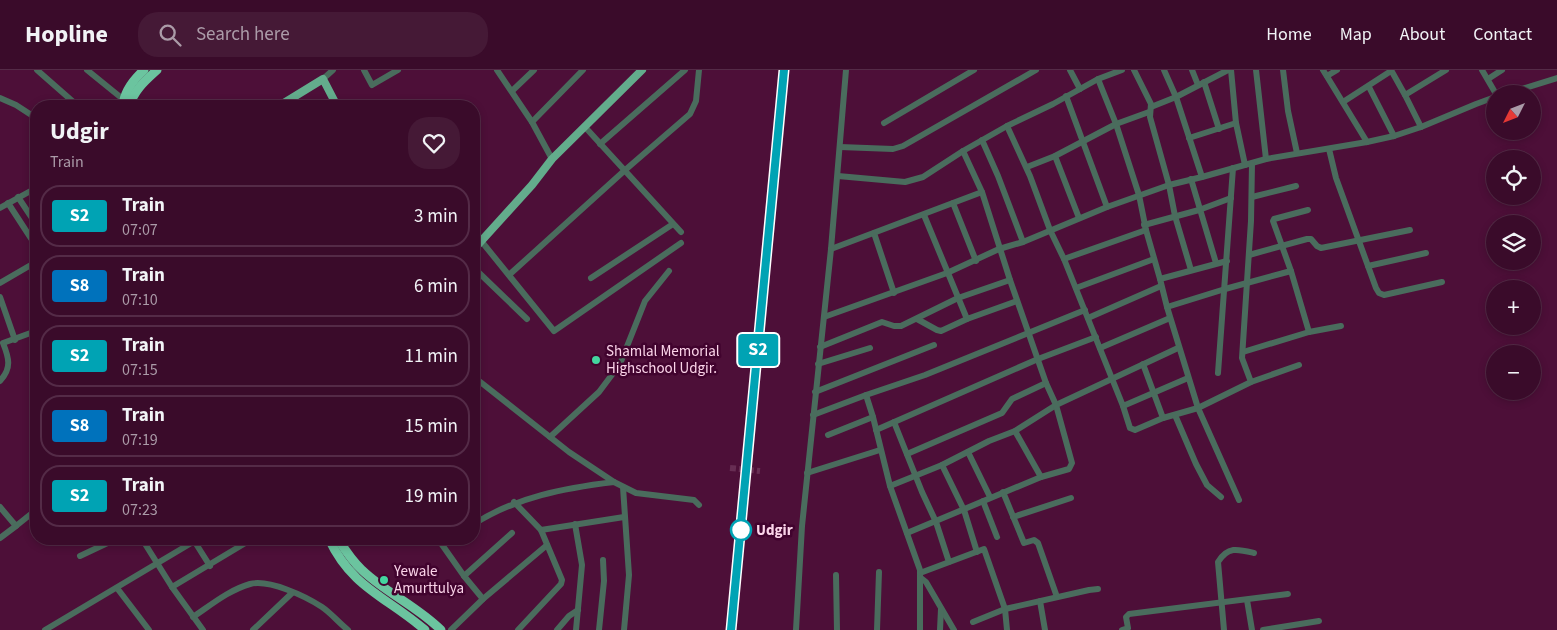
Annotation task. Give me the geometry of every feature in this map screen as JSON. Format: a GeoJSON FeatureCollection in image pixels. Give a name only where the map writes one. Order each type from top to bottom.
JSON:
{"type":"FeatureCollection","features":[{"type":"Feature","properties":{"kind":"highway"},"geometry":{"type":"LineString","coordinates":[[126,100],[127,91],[142,70]]}},
{"type":"Feature","properties":{"kind":"highway"},"geometry":{"type":"LineString","coordinates":[[132,100],[138,90],[157,70]]}},
{"type":"Feature","properties":{"kind":"highway"},"geometry":{"type":"LineString","coordinates":[[332,545],[336,554],[352,574],[370,590],[425,630]]}},
{"type":"Feature","properties":{"kind":"highway"},"geometry":{"type":"LineString","coordinates":[[342,545],[361,570],[441,630]]}},
{"type":"Feature","properties":{"kind":"main road"},"geometry":{"type":"LineString","coordinates":[[482,242],[532,186],[552,159],[642,70]]}},
{"type":"Feature","properties":{"kind":"main road"},"geometry":{"type":"LineString","coordinates":[[289,100],[324,79],[334,100]]}},
{"type":"Feature","properties":{"kind":"street"},"geometry":{"type":"LineString","coordinates":[[37,70],[71,100]]}},
{"type":"Feature","properties":{"kind":"street"},"geometry":{"type":"LineString","coordinates":[[87,70],[121,100]]}},
{"type":"Feature","properties":{"kind":"street"},"geometry":{"type":"LineString","coordinates":[[324,79],[333,70]]}},
{"type":"Feature","properties":{"kind":"street"},"geometry":{"type":"LineString","coordinates":[[364,70],[372,85],[398,70]]}},
{"type":"Feature","properties":{"kind":"street"},"geometry":{"type":"LineString","coordinates":[[498,70],[532,122],[552,159]]}},
{"type":"Feature","properties":{"kind":"street"},"geometry":{"type":"LineString","coordinates":[[512,91],[534,70]]}},
{"type":"Feature","properties":{"kind":"street"},"geometry":{"type":"LineString","coordinates":[[532,122],[583,70]]}},
{"type":"Feature","properties":{"kind":"street"},"geometry":{"type":"LineString","coordinates":[[600,144],[685,70]]}},
{"type":"Feature","properties":{"kind":"street"},"geometry":{"type":"LineString","coordinates":[[509,275],[690,114],[696,101],[699,70]]}},
{"type":"Feature","properties":{"kind":"street"},"geometry":{"type":"LineString","coordinates":[[796,630],[802,526],[831,249],[846,70]]}},
{"type":"Feature","properties":{"kind":"street"},"geometry":{"type":"LineString","coordinates":[[884,123],[974,70]]}},
{"type":"Feature","properties":{"kind":"street"},"geometry":{"type":"LineString","coordinates":[[840,147],[892,149],[903,146],[1036,70]]}},
{"type":"Feature","properties":{"kind":"street"},"geometry":{"type":"LineString","coordinates":[[1070,70],[1080,89]]}},
{"type":"Feature","properties":{"kind":"street"},"geometry":{"type":"LineString","coordinates":[[838,176],[905,182],[923,178],[963,151],[1007,126],[1098,79],[1122,70]]}},
{"type":"Feature","properties":{"kind":"street"},"geometry":{"type":"LineString","coordinates":[[1134,70],[1150,110],[1190,270]]}},
{"type":"Feature","properties":{"kind":"street"},"geometry":{"type":"LineString","coordinates":[[1164,70],[1176,97],[1202,177]]}},
{"type":"Feature","properties":{"kind":"street"},"geometry":{"type":"LineString","coordinates":[[1192,70],[1201,83],[1219,129]]}},
{"type":"Feature","properties":{"kind":"street"},"geometry":{"type":"LineString","coordinates":[[1027,167],[1055,156],[1116,124],[1150,110],[1230,70],[1236,123],[1245,165]]}},
{"type":"Feature","properties":{"kind":"street"},"geometry":{"type":"LineString","coordinates":[[1256,70],[1266,159]]}},
{"type":"Feature","properties":{"kind":"street"},"geometry":{"type":"LineString","coordinates":[[1283,70],[1288,110],[1297,153]]}},
{"type":"Feature","properties":{"kind":"street"},"geometry":{"type":"LineString","coordinates":[[1323,70],[1367,142]]}},
{"type":"Feature","properties":{"kind":"street"},"geometry":{"type":"LineString","coordinates":[[1327,76],[1337,70]]}},
{"type":"Feature","properties":{"kind":"street"},"geometry":{"type":"LineString","coordinates":[[1405,94],[1446,70]]}},
{"type":"Feature","properties":{"kind":"street"},"geometry":{"type":"LineString","coordinates":[[1482,70],[1491,85]]}},
{"type":"Feature","properties":{"kind":"street"},"geometry":{"type":"LineString","coordinates":[[1488,79],[1502,70]]}},
{"type":"Feature","properties":{"kind":"street"},"geometry":{"type":"LineString","coordinates":[[1343,102],[1391,71],[1421,127]]}},
{"type":"Feature","properties":{"kind":"street"},"geometry":{"type":"LineString","coordinates":[[1535,85],[1557,78]]}},
{"type":"Feature","properties":{"kind":"street"},"geometry":{"type":"LineString","coordinates":[[1098,79],[1116,124],[1139,195],[1145,228],[1178,348],[1198,408],[1239,500]]}},
{"type":"Feature","properties":{"kind":"street"},"geometry":{"type":"LineString","coordinates":[[1368,87],[1394,136]]}},
{"type":"Feature","properties":{"kind":"street"},"geometry":{"type":"LineString","coordinates":[[1066,96],[1106,207]]}},
{"type":"Feature","properties":{"kind":"street"},"geometry":{"type":"LineString","coordinates":[[0,98],[30,114]]}},
{"type":"Feature","properties":{"kind":"street"},"geometry":{"type":"LineString","coordinates":[[824,317],[947,273],[1106,207],[1169,184],[1266,159],[1394,136],[1486,101]]}},
{"type":"Feature","properties":{"kind":"street"},"geometry":{"type":"LineString","coordinates":[[1189,138],[1236,123]]}},
{"type":"Feature","properties":{"kind":"street"},"geometry":{"type":"LineString","coordinates":[[1007,126],[1027,167],[1050,230],[1096,337],[1130,428],[1133,430],[1163,418],[1198,408],[1251,382],[1299,365]]}},
{"type":"Feature","properties":{"kind":"street"},"geometry":{"type":"LineString","coordinates":[[585,127],[680,232]]}},
{"type":"Feature","properties":{"kind":"street"},"geometry":{"type":"LineString","coordinates":[[982,140],[1023,242]]}},
{"type":"Feature","properties":{"kind":"street"},"geometry":{"type":"LineString","coordinates":[[1329,149],[1336,178],[1379,293],[1384,295],[1442,282]]}},
{"type":"Feature","properties":{"kind":"street"},"geometry":{"type":"LineString","coordinates":[[907,533],[964,510],[990,497],[1041,477],[1069,469],[1072,463],[1056,404],[1046,383],[1017,301],[982,192],[963,151]]}},
{"type":"Feature","properties":{"kind":"street"},"geometry":{"type":"LineString","coordinates":[[1055,156],[1079,218]]}},
{"type":"Feature","properties":{"kind":"street"},"geometry":{"type":"LineString","coordinates":[[1251,382],[1243,363],[1242,352],[1249,255],[1252,164]]}},
{"type":"Feature","properties":{"kind":"street"},"geometry":{"type":"LineString","coordinates":[[1218,373],[1233,168]]}},
{"type":"Feature","properties":{"kind":"street"},"geometry":{"type":"LineString","coordinates":[[1191,179],[1216,263]]}},
{"type":"Feature","properties":{"kind":"street"},"geometry":{"type":"LineString","coordinates":[[1252,197],[1296,186]]}},
{"type":"Feature","properties":{"kind":"street"},"geometry":{"type":"LineString","coordinates":[[0,207],[30,191]]}},
{"type":"Feature","properties":{"kind":"street"},"geometry":{"type":"LineString","coordinates":[[831,249],[982,192]]}},
{"type":"Feature","properties":{"kind":"street"},"geometry":{"type":"LineString","coordinates":[[18,197],[30,215]]}},
{"type":"Feature","properties":{"kind":"street"},"geometry":{"type":"LineString","coordinates":[[1064,259],[1175,216],[1199,210],[1231,198]]}},
{"type":"Feature","properties":{"kind":"street"},"geometry":{"type":"LineString","coordinates":[[8,203],[30,237]]}},
{"type":"Feature","properties":{"kind":"street"},"geometry":{"type":"LineString","coordinates":[[953,203],[976,261]]}},
{"type":"Feature","properties":{"kind":"street"},"geometry":{"type":"LineString","coordinates":[[1308,210],[1274,218],[1273,223],[1291,271],[1309,332]]}},
{"type":"Feature","properties":{"kind":"street"},"geometry":{"type":"LineString","coordinates":[[924,215],[967,319]]}},
{"type":"Feature","properties":{"kind":"street"},"geometry":{"type":"LineString","coordinates":[[591,278],[673,224]]}},
{"type":"Feature","properties":{"kind":"street"},"geometry":{"type":"LineString","coordinates":[[1249,255],[1311,239],[1321,248],[1359,242],[1410,230]]}},
{"type":"Feature","properties":{"kind":"street"},"geometry":{"type":"LineString","coordinates":[[874,233],[894,293]]}},
{"type":"Feature","properties":{"kind":"street"},"geometry":{"type":"LineString","coordinates":[[482,242],[554,331],[681,243]]}},
{"type":"Feature","properties":{"kind":"street"},"geometry":{"type":"LineString","coordinates":[[1368,266],[1426,253]]}},
{"type":"Feature","properties":{"kind":"street"},"geometry":{"type":"LineString","coordinates":[[1076,288],[1154,258]]}},
{"type":"Feature","properties":{"kind":"street"},"geometry":{"type":"LineString","coordinates":[[1088,318],[1190,270],[1227,261]]}},
{"type":"Feature","properties":{"kind":"street"},"geometry":{"type":"LineString","coordinates":[[0,283],[30,266]]}},
{"type":"Feature","properties":{"kind":"street"},"geometry":{"type":"LineString","coordinates":[[550,437],[599,392],[620,364],[646,301],[669,271]]}},
{"type":"Feature","properties":{"kind":"street"},"geometry":{"type":"LineString","coordinates":[[1167,307],[1291,271]]}},
{"type":"Feature","properties":{"kind":"street"},"geometry":{"type":"LineString","coordinates":[[480,274],[527,319]]}},
{"type":"Feature","properties":{"kind":"street"},"geometry":{"type":"LineString","coordinates":[[820,347],[882,322],[901,326],[958,298],[1010,280]]}},
{"type":"Feature","properties":{"kind":"street"},"geometry":{"type":"LineString","coordinates":[[0,298],[15,340]]}},
{"type":"Feature","properties":{"kind":"street"},"geometry":{"type":"LineString","coordinates":[[917,319],[942,331],[967,319],[1017,301]]}},
{"type":"Feature","properties":{"kind":"street"},"geometry":{"type":"LineString","coordinates":[[813,415],[925,375],[1085,310]]}},
{"type":"Feature","properties":{"kind":"street"},"geometry":{"type":"LineString","coordinates":[[1100,348],[1170,318]]}},
{"type":"Feature","properties":{"kind":"street"},"geometry":{"type":"LineString","coordinates":[[1242,352],[1309,332],[1341,326]]}},
{"type":"Feature","properties":{"kind":"street"},"geometry":{"type":"LineString","coordinates":[[0,381],[10,365],[3,343],[30,334]]}},
{"type":"Feature","properties":{"kind":"street"},"geometry":{"type":"LineString","coordinates":[[876,430],[1038,359],[1096,337]]}},
{"type":"Feature","properties":{"kind":"street"},"geometry":{"type":"LineString","coordinates":[[815,392],[934,345]]}},
{"type":"Feature","properties":{"kind":"street"},"geometry":{"type":"LineString","coordinates":[[818,364],[870,348]]}},
{"type":"Feature","properties":{"kind":"street"},"geometry":{"type":"LineString","coordinates":[[890,486],[942,465],[989,441],[1015,431],[1056,404],[1178,348]]}},
{"type":"Feature","properties":{"kind":"street"},"geometry":{"type":"LineString","coordinates":[[1142,364],[1155,392],[1163,418]]}},
{"type":"Feature","properties":{"kind":"street"},"geometry":{"type":"LineString","coordinates":[[1123,406],[1188,378]]}},
{"type":"Feature","properties":{"kind":"street"},"geometry":{"type":"LineString","coordinates":[[480,382],[569,452],[614,482],[636,493],[694,500],[699,505]]}},
{"type":"Feature","properties":{"kind":"street"},"geometry":{"type":"LineString","coordinates":[[906,454],[1002,413],[1012,399],[1046,383]]}},
{"type":"Feature","properties":{"kind":"street"},"geometry":{"type":"LineString","coordinates":[[866,395],[890,486],[920,575],[920,630]]}},
{"type":"Feature","properties":{"kind":"street"},"geometry":{"type":"LineString","coordinates":[[1175,415],[1207,485],[1221,497]]}},
{"type":"Feature","properties":{"kind":"street"},"geometry":{"type":"LineString","coordinates":[[828,435],[873,417]]}},
{"type":"Feature","properties":{"kind":"street"},"geometry":{"type":"LineString","coordinates":[[894,422],[915,476],[936,522],[949,562]]}},
{"type":"Feature","properties":{"kind":"street"},"geometry":{"type":"LineString","coordinates":[[1015,431],[1041,477]]}},
{"type":"Feature","properties":{"kind":"street"},"geometry":{"type":"LineString","coordinates":[[807,473],[880,450]]}},
{"type":"Feature","properties":{"kind":"street"},"geometry":{"type":"LineString","coordinates":[[968,452],[990,497]]}},
{"type":"Feature","properties":{"kind":"street"},"geometry":{"type":"LineString","coordinates":[[942,465],[964,510],[977,552]]}},
{"type":"Feature","properties":{"kind":"street"},"geometry":{"type":"LineString","coordinates":[[480,520],[514,502],[571,487],[614,482]]}},
{"type":"Feature","properties":{"kind":"street"},"geometry":{"type":"LineString","coordinates":[[623,487],[630,575],[624,630]]}},
{"type":"Feature","properties":{"kind":"street"},"geometry":{"type":"LineString","coordinates":[[1003,492],[1024,543],[1034,540],[1038,543],[1057,597]]}},
{"type":"Feature","properties":{"kind":"street"},"geometry":{"type":"LineString","coordinates":[[1013,517],[1071,498]]}},
{"type":"Feature","properties":{"kind":"street"},"geometry":{"type":"LineString","coordinates":[[983,501],[997,537]]}},
{"type":"Feature","properties":{"kind":"street"},"geometry":{"type":"LineString","coordinates":[[514,502],[541,530],[562,580],[561,584],[518,630]]}},
{"type":"Feature","properties":{"kind":"street"},"geometry":{"type":"LineString","coordinates":[[0,506],[16,526]]}},
{"type":"Feature","properties":{"kind":"street"},"geometry":{"type":"LineString","coordinates":[[0,538],[30,515]]}},
{"type":"Feature","properties":{"kind":"street"},"geometry":{"type":"LineString","coordinates":[[541,530],[624,517]]}},
{"type":"Feature","properties":{"kind":"street"},"geometry":{"type":"LineString","coordinates":[[575,524],[582,565],[576,630]]}},
{"type":"Feature","properties":{"kind":"street"},"geometry":{"type":"LineString","coordinates":[[464,576],[512,533]]}},
{"type":"Feature","properties":{"kind":"street"},"geometry":{"type":"LineString","coordinates":[[80,556],[103,545]]}},
{"type":"Feature","properties":{"kind":"street"},"geometry":{"type":"LineString","coordinates":[[148,545],[172,587],[203,630]]}},
{"type":"Feature","properties":{"kind":"street"},"geometry":{"type":"LineString","coordinates":[[46,630],[186,545]]}},
{"type":"Feature","properties":{"kind":"street"},"geometry":{"type":"LineString","coordinates":[[198,545],[210,566]]}},
{"type":"Feature","properties":{"kind":"street"},"geometry":{"type":"LineString","coordinates":[[172,587],[243,545]]}},
{"type":"Feature","properties":{"kind":"street"},"geometry":{"type":"LineString","coordinates":[[442,545],[464,576],[483,598]]}},
{"type":"Feature","properties":{"kind":"street"},"geometry":{"type":"LineString","coordinates":[[451,630],[483,598],[547,545]]}},
{"type":"Feature","properties":{"kind":"street"},"geometry":{"type":"LineString","coordinates":[[1224,630],[1218,562],[1222,556],[1236,549],[1254,553]]}},
{"type":"Feature","properties":{"kind":"street"},"geometry":{"type":"LineString","coordinates":[[920,575],[949,562],[984,550],[1005,610],[1007,630]]}},
{"type":"Feature","properties":{"kind":"street"},"geometry":{"type":"LineString","coordinates":[[599,630],[604,581],[602,560]]}},
{"type":"Feature","properties":{"kind":"street"},"geometry":{"type":"LineString","coordinates":[[877,630],[879,572]]}},
{"type":"Feature","properties":{"kind":"street"},"geometry":{"type":"LineString","coordinates":[[836,575],[837,630]]}},
{"type":"Feature","properties":{"kind":"street"},"geometry":{"type":"LineString","coordinates":[[920,575],[954,630]]}},
{"type":"Feature","properties":{"kind":"street"},"geometry":{"type":"LineString","coordinates":[[193,617],[237,589],[250,584],[264,582],[323,608],[348,630]]}},
{"type":"Feature","properties":{"kind":"street"},"geometry":{"type":"LineString","coordinates":[[117,588],[149,630]]}},
{"type":"Feature","properties":{"kind":"street"},"geometry":{"type":"LineString","coordinates":[[973,622],[1005,610],[1098,589]]}},
{"type":"Feature","properties":{"kind":"street"},"geometry":{"type":"LineString","coordinates":[[252,630],[292,593]]}},
{"type":"Feature","properties":{"kind":"street"},"geometry":{"type":"LineString","coordinates":[[1122,630],[1128,628],[1126,617],[1129,614],[1288,594]]}},
{"type":"Feature","properties":{"kind":"street"},"geometry":{"type":"LineString","coordinates":[[1247,600],[1252,630]]}},
{"type":"Feature","properties":{"kind":"street"},"geometry":{"type":"LineString","coordinates":[[1040,601],[1045,630]]}},
{"type":"Feature","properties":{"kind":"street"},"geometry":{"type":"LineString","coordinates":[[940,607],[940,630]]}},
{"type":"Feature","properties":{"kind":"street"},"geometry":{"type":"LineString","coordinates":[[557,630],[569,616],[578,610]]}},
{"type":"Feature","properties":{"kind":"street"},"geometry":{"type":"LineString","coordinates":[[1264,630],[1319,621]]}},
{"type":"Feature","properties":{"kind":"tunnel"},"geometry":{"type":"LineString","coordinates":[[730,468],[760,471]]}},
{"type":"Feature","properties":{"kind":"railway"},"geometry":{"type":"LineString","coordinates":[[731,630],[784,70]]}},
{"type":"Feature","properties":{"kind":"train","name":"S2"},"geometry":{"type":"LineString","coordinates":[[731,630],[784,70]]}},
{"type":"Feature","properties":{"kind":"place","name":"Shamlal Memorial Highschool Udgir."},"geometry":{"type":"Point","coordinates":[596,360]}},
{"type":"Feature","properties":{"kind":"place","name":"Udgir"},"geometry":{"type":"Point","coordinates":[741,530]}},
{"type":"Feature","properties":{"kind":"place","name":"Yewale Amurttulya"},"geometry":{"type":"Point","coordinates":[384,580]}}]}
